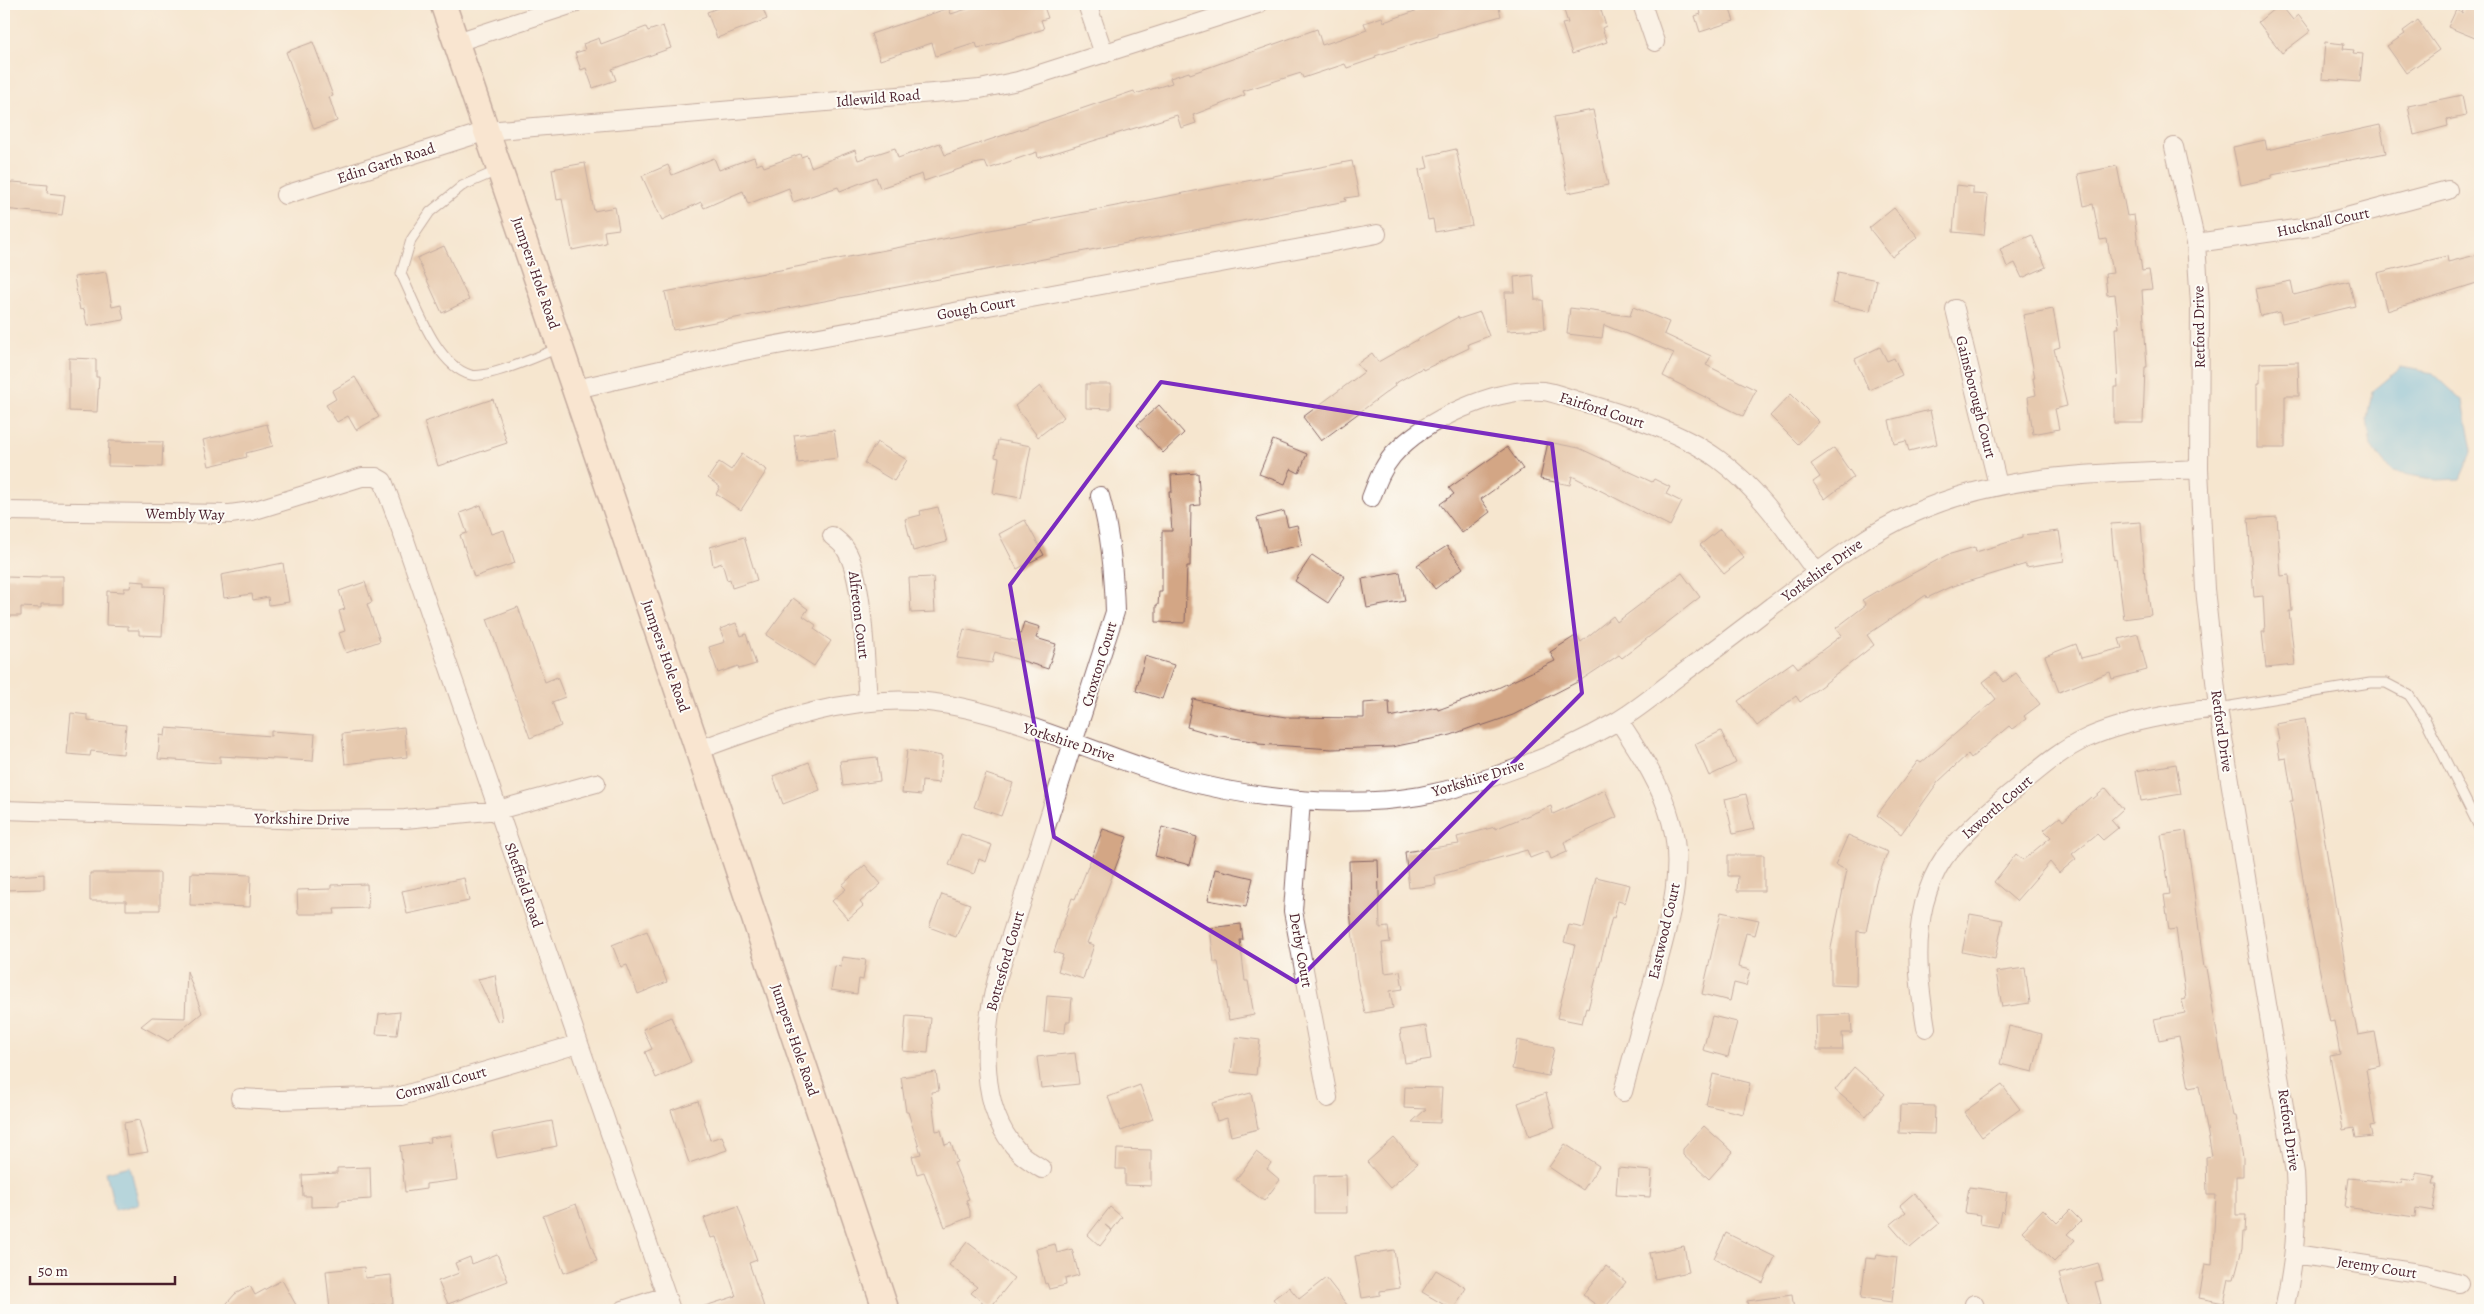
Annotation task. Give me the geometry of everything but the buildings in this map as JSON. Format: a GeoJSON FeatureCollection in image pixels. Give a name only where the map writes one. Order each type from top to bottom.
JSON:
{"type":"FeatureCollection","features":[{"type":"Feature","properties":{"kind":"main road","name":"Jumpers Hole Road"},"geometry":{"type":"LineString","coordinates":[[443,4],[576,389],[886,1310]]}},
{"type":"Feature","properties":{"kind":"street"},"geometry":{"type":"LineString","coordinates":[[457,42],[573,4]]}},
{"type":"Feature","properties":{"kind":"street"},"geometry":{"type":"LineString","coordinates":[[1087,4],[1104,54]]}},
{"type":"Feature","properties":{"kind":"street","name":"Idlewild Road"},"geometry":{"type":"LineString","coordinates":[[487,131],[980,89],[1018,81],[1258,4]]}},
{"type":"Feature","properties":{"kind":"street"},"geometry":{"type":"LineString","coordinates":[[1642,4],[1655,42]]}},
{"type":"Feature","properties":{"kind":"street","name":"Edin Garth Road"},"geometry":{"type":"LineString","coordinates":[[285,195],[487,131]]}},
{"type":"Feature","properties":{"kind":"street","name":"Retford Drive"},"geometry":{"type":"LineString","coordinates":[[2174,147],[2196,243],[2200,304],[2199,469],[2205,589],[2218,708],[2290,1132],[2298,1214],[2295,1254],[2284,1310]]}},
{"type":"Feature","properties":{"kind":"street","name":"Hucknall Court"},"geometry":{"type":"LineString","coordinates":[[2196,243],[2309,227],[2448,190]]}},
{"type":"Feature","properties":{"kind":"street","name":"Gough Court"},"geometry":{"type":"LineString","coordinates":[[576,389],[744,351],[1377,234]]}},
{"type":"Feature","properties":{"kind":"street","name":"Gainsborough Court"},"geometry":{"type":"LineString","coordinates":[[1955,309],[1998,485]]}},
{"type":"Feature","properties":{"kind":"street","name":"Fairford Court"},"geometry":{"type":"LineString","coordinates":[[1371,498],[1382,470],[1394,454],[1410,440],[1456,410],[1509,394],[1543,391],[1623,413],[1694,444],[1717,458],[1742,478],[1763,501],[1817,573]]}},
{"type":"Feature","properties":{"kind":"street","name":"Yorkshire Drive"},"geometry":{"type":"LineString","coordinates":[[698,750],[793,716],[826,707],[868,702],[917,702],[966,709],[1074,742],[1173,777],[1233,790],[1301,800],[1380,801],[1421,796],[1462,786],[1545,757],[1619,721],[1865,539],[1912,514],[1952,498],[1998,485],[2051,476],[2199,469]]}},
{"type":"Feature","properties":{"kind":"street","name":"Wembly Way"},"geometry":{"type":"LineString","coordinates":[[4,511],[241,514],[362,477]]}},
{"type":"Feature","properties":{"kind":"street","name":"Sheffield Road"},"geometry":{"type":"LineString","coordinates":[[362,477],[376,477],[387,488],[668,1303]]}},
{"type":"Feature","properties":{"kind":"street","name":"Croxton Court"},"geometry":{"type":"LineString","coordinates":[[1074,742],[1115,612],[1112,556],[1107,520],[1100,496]]}},
{"type":"Feature","properties":{"kind":"street","name":"Alfreton Court"},"geometry":{"type":"LineString","coordinates":[[832,536],[845,549],[853,564],[859,590],[868,702]]}},
{"type":"Feature","properties":{"kind":"street","name":"Ixworth Court"},"geometry":{"type":"LineString","coordinates":[[1926,1028],[1917,972],[1918,939],[1924,903],[1932,881],[1943,860],[1957,842],[1978,821],[2055,756],[2085,739],[2121,726],[2196,710],[2218,708]]}},
{"type":"Feature","properties":{"kind":"street","name":"Eastwood Court"},"geometry":{"type":"LineString","coordinates":[[1619,721],[1649,767],[1662,796],[1676,845],[1677,872],[1669,919],[1623,1092]]}},
{"type":"Feature","properties":{"kind":"street","name":"Bottesford Court"},"geometry":{"type":"LineString","coordinates":[[1042,1170],[1019,1153],[1000,1126],[994,1108],[988,1077],[989,1022],[997,979],[1074,742]]}},
{"type":"Feature","properties":{"kind":"street","name":"Yorkshire Drive"},"geometry":{"type":"LineString","coordinates":[[4,810],[308,820],[405,818],[498,810],[596,783]]}},
{"type":"Feature","properties":{"kind":"street","name":"Derby Court"},"geometry":{"type":"LineString","coordinates":[[1301,800],[1293,911],[1328,1098]]}},
{"type":"Feature","properties":{"kind":"street","name":"Cornwall Court"},"geometry":{"type":"LineString","coordinates":[[240,1098],[279,1100],[401,1096],[578,1044]]}},
{"type":"Feature","properties":{"kind":"street","name":"Jeremy Court"},"geometry":{"type":"LineString","coordinates":[[2295,1254],[2425,1274],[2459,1283]]}},
{"type":"Feature","properties":{"kind":"street"},"geometry":{"type":"LineString","coordinates":[[623,1310],[668,1303]]}},
{"type":"Feature","properties":{"kind":"lane"},"geometry":{"type":"LineString","coordinates":[[500,170],[462,186],[430,212],[411,240],[401,274],[435,344],[450,364],[472,376],[508,369],[561,347]]}},
{"type":"Feature","properties":{"kind":"lane"},"geometry":{"type":"LineString","coordinates":[[2218,708],[2370,683],[2386,683],[2398,687],[2409,694],[2424,719],[2480,829]]}},
{"type":"Feature","properties":{"kind":"highlighted area"},"geometry":{"type":"Polygon","coordinates":[[[1161,382],[1552,444],[1582,693],[1296,982],[1054,837],[1010,585],[1161,382]]]}},
{"type":"Feature","properties":{"kind":"water"},"geometry":{"type":"Polygon","coordinates":[[[2401,367],[2433,373],[2463,401],[2472,451],[2460,479],[2437,480],[2392,472],[2371,447],[2367,419],[2372,391],[2401,367]]]}},
{"type":"Feature","properties":{"kind":"water"},"geometry":{"type":"Polygon","coordinates":[[[130,1166],[139,1204],[115,1210],[106,1172],[130,1166]]]}}]}
